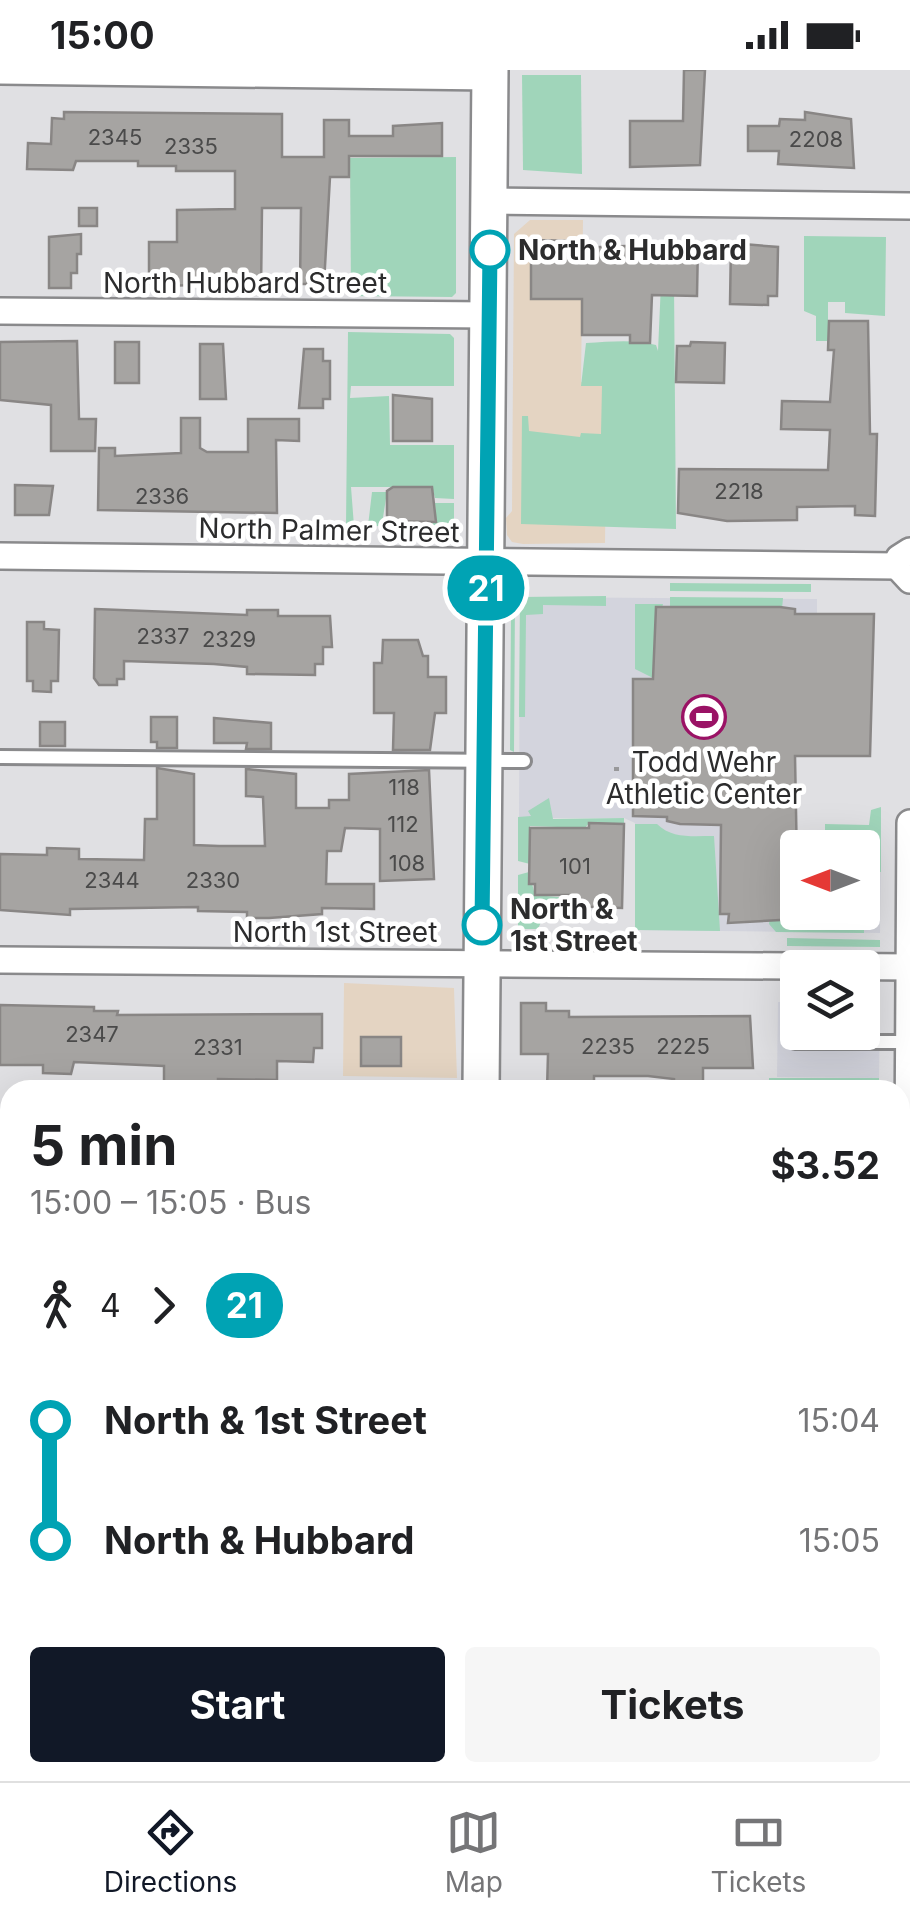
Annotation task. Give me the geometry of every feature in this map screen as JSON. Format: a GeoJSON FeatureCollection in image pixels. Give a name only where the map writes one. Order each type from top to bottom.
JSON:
{"type":"FeatureCollection","features":[{"type":"Feature","properties":{"kind":"main road"},"geometry":{"type":"LineString","coordinates":[[482,1080],[490,73]]}},
{"type":"Feature","properties":{"kind":"street"},"geometry":{"type":"LineString","coordinates":[[0,71],[490,73]]}},
{"type":"Feature","properties":{"kind":"street"},"geometry":{"type":"LineString","coordinates":[[490,201],[910,206]]}},
{"type":"Feature","properties":{"kind":"street","name":"North Hubbard Street"},"geometry":{"type":"LineString","coordinates":[[0,311],[489,315]]}},
{"type":"Feature","properties":{"kind":"street","name":"North Palmer Street"},"geometry":{"type":"LineString","coordinates":[[0,556],[906,566]]}},
{"type":"Feature","properties":{"kind":"street"},"geometry":{"type":"LineString","coordinates":[[907,1080],[910,823]]}},
{"type":"Feature","properties":{"kind":"street","name":"North 1st Street"},"geometry":{"type":"LineString","coordinates":[[0,960],[909,968]]}},
{"type":"Feature","properties":{"kind":"lane"},"geometry":{"type":"LineString","coordinates":[[0,757],[524,761]]}},
{"type":"Feature","properties":{"kind":"lane"},"geometry":{"type":"LineString","coordinates":[[880,1042],[908,1042]]}},
{"type":"Feature","properties":{"kind":"path"},"geometry":{"type":"LineString","coordinates":[[614,769],[625,769]]}},
{"type":"Feature","properties":{"kind":"shaded area"},"geometry":{"type":"Polygon","coordinates":[[[530,220],[583,220],[581,382],[607,383],[605,543],[523,544],[512,542],[507,535],[506,518],[512,511],[514,234],[530,220]]]}},
{"type":"Feature","properties":{"kind":"shaded area"},"geometry":{"type":"Polygon","coordinates":[[[520,597],[817,599],[817,628],[761,836],[780,836],[780,930],[880,930],[881,837],[880,933],[635,930],[635,823],[624,818],[519,818],[520,597]]]}},
{"type":"Feature","properties":{"kind":"shaded area"},"geometry":{"type":"Polygon","coordinates":[[[344,983],[454,988],[457,1078],[343,1076],[344,983]]]}},
{"type":"Feature","properties":{"kind":"shaded area"},"geometry":{"type":"Polygon","coordinates":[[[778,1002],[780,1050],[879,1050],[879,1078],[777,1077],[778,1002]]]}},
{"type":"Feature","properties":{"kind":"green space"},"geometry":{"type":"Polygon","coordinates":[[[522,75],[581,75],[582,174],[523,170],[522,75]]]}},
{"type":"Feature","properties":{"kind":"green space"},"geometry":{"type":"Polygon","coordinates":[[[456,157],[456,293],[452,297],[351,296],[350,158],[456,157]]]}},
{"type":"Feature","properties":{"kind":"green space"},"geometry":{"type":"Polygon","coordinates":[[[804,236],[886,237],[885,316],[845,313],[845,302],[828,302],[828,341],[816,341],[816,316],[804,311],[804,236]]]}},
{"type":"Feature","properties":{"kind":"green space"},"geometry":{"type":"Polygon","coordinates":[[[661,283],[674,283],[676,529],[521,524],[522,416],[528,416],[529,431],[580,437],[581,433],[601,434],[602,386],[581,386],[586,343],[638,342],[656,345],[658,351],[661,283]]]}},
{"type":"Feature","properties":{"kind":"green space"},"geometry":{"type":"Polygon","coordinates":[[[348,332],[450,334],[454,338],[454,386],[351,386],[350,398],[389,396],[390,445],[454,445],[454,499],[435,498],[432,487],[351,487],[354,526],[346,526],[348,332]]]}},
{"type":"Feature","properties":{"kind":"green space"},"geometry":{"type":"Polygon","coordinates":[[[372,492],[387,492],[382,524],[432,524],[436,521],[435,503],[454,503],[454,527],[368,526],[372,492]]]}},
{"type":"Feature","properties":{"kind":"green space"},"geometry":{"type":"Polygon","coordinates":[[[670,583],[811,584],[811,592],[670,591],[670,583]]]}},
{"type":"Feature","properties":{"kind":"green space"},"geometry":{"type":"Polygon","coordinates":[[[606,596],[606,606],[543,605],[543,614],[526,615],[525,717],[519,717],[520,597],[606,596]]]}},
{"type":"Feature","properties":{"kind":"green space"},"geometry":{"type":"Polygon","coordinates":[[[670,597],[783,598],[782,609],[670,608],[670,597]]]}},
{"type":"Feature","properties":{"kind":"green space"},"geometry":{"type":"Polygon","coordinates":[[[505,598],[515,598],[514,752],[510,750],[511,611],[505,598]]]}},
{"type":"Feature","properties":{"kind":"green space"},"geometry":{"type":"Polygon","coordinates":[[[635,604],[663,604],[654,640],[655,679],[635,669],[635,604]]]}},
{"type":"Feature","properties":{"kind":"green space"},"geometry":{"type":"Polygon","coordinates":[[[549,798],[553,819],[624,818],[624,824],[589,823],[585,828],[530,826],[530,864],[518,861],[518,817],[531,816],[528,811],[549,798]]]}},
{"type":"Feature","properties":{"kind":"green space"},"geometry":{"type":"Polygon","coordinates":[[[881,807],[881,872],[880,830],[825,830],[825,824],[869,825],[871,810],[881,807]]]}},
{"type":"Feature","properties":{"kind":"green space"},"geometry":{"type":"Polygon","coordinates":[[[635,824],[657,824],[683,836],[714,836],[720,931],[635,930],[635,824]]]}},
{"type":"Feature","properties":{"kind":"green space"},"geometry":{"type":"Polygon","coordinates":[[[529,872],[535,895],[569,898],[549,903],[538,929],[518,929],[518,875],[529,872]]]}},
{"type":"Feature","properties":{"kind":"green space"},"geometry":{"type":"Polygon","coordinates":[[[770,914],[780,918],[780,930],[864,933],[776,932],[769,924],[770,914]]]}},
{"type":"Feature","properties":{"kind":"green space"},"geometry":{"type":"Polygon","coordinates":[[[787,938],[880,940],[880,947],[787,946],[787,938]]]}},
{"type":"Feature","properties":{"kind":"green space"},"geometry":{"type":"Polygon","coordinates":[[[769,1078],[879,1078],[879,1080],[769,1078]]]}},
{"type":"Feature","properties":{"kind":"building"},"geometry":{"type":"Polygon","coordinates":[[[684,70],[705,70],[700,165],[630,167],[630,121],[683,121],[684,70]]]}},
{"type":"Feature","properties":{"kind":"building"},"geometry":{"type":"Polygon","coordinates":[[[64,112],[282,114],[282,157],[324,157],[324,120],[349,120],[349,136],[393,136],[393,126],[442,123],[442,156],[349,156],[349,177],[330,177],[324,284],[300,284],[301,208],[262,208],[261,291],[237,291],[237,284],[158,286],[149,283],[149,242],[177,242],[177,210],[235,209],[235,171],[176,171],[176,166],[138,166],[138,161],[76,161],[73,170],[27,169],[28,143],[51,144],[52,118],[64,119],[64,112]]]}},
{"type":"Feature","properties":{"kind":"building"},"geometry":{"type":"Polygon","coordinates":[[[805,112],[851,119],[854,168],[778,164],[779,151],[748,151],[748,126],[779,126],[780,119],[805,120],[805,112]]]}},
{"type":"Feature","properties":{"kind":"building"},"geometry":{"type":"Polygon","coordinates":[[[79,208],[97,208],[97,226],[79,226],[79,208]]]}},
{"type":"Feature","properties":{"kind":"building"},"geometry":{"type":"Polygon","coordinates":[[[81,234],[81,254],[77,254],[77,273],[71,273],[71,288],[49,288],[49,237],[81,234]]]}},
{"type":"Feature","properties":{"kind":"building"},"geometry":{"type":"Polygon","coordinates":[[[531,240],[576,241],[576,248],[698,243],[697,296],[652,295],[650,343],[630,343],[630,335],[582,335],[582,299],[531,299],[531,240]]]}},
{"type":"Feature","properties":{"kind":"building"},"geometry":{"type":"Polygon","coordinates":[[[731,243],[778,247],[777,296],[768,296],[768,305],[730,304],[731,243]]]}},
{"type":"Feature","properties":{"kind":"building"},"geometry":{"type":"Polygon","coordinates":[[[829,321],[868,321],[870,434],[877,434],[875,516],[855,515],[855,506],[797,507],[797,520],[727,521],[678,513],[679,469],[828,470],[830,430],[781,429],[782,401],[830,402],[834,350],[828,350],[829,321]]]}},
{"type":"Feature","properties":{"kind":"building"},"geometry":{"type":"Polygon","coordinates":[[[77,341],[79,419],[96,419],[95,451],[51,451],[51,405],[0,400],[0,342],[77,341]]]}},
{"type":"Feature","properties":{"kind":"building"},"geometry":{"type":"Polygon","coordinates":[[[115,342],[139,342],[139,383],[115,383],[115,342]]]}},
{"type":"Feature","properties":{"kind":"building"},"geometry":{"type":"Polygon","coordinates":[[[691,342],[725,343],[724,383],[676,382],[677,346],[690,346],[691,342]]]}},
{"type":"Feature","properties":{"kind":"building"},"geometry":{"type":"Polygon","coordinates":[[[200,344],[223,344],[226,399],[200,399],[200,344]]]}},
{"type":"Feature","properties":{"kind":"building"},"geometry":{"type":"Polygon","coordinates":[[[304,349],[323,349],[323,361],[330,361],[330,399],[323,399],[323,408],[299,408],[304,349]]]}},
{"type":"Feature","properties":{"kind":"building"},"geometry":{"type":"Polygon","coordinates":[[[393,395],[432,399],[432,441],[393,441],[393,395]]]}},
{"type":"Feature","properties":{"kind":"building"},"geometry":{"type":"Polygon","coordinates":[[[181,418],[200,418],[200,448],[207,452],[248,452],[248,419],[299,419],[299,441],[276,440],[277,513],[98,510],[99,448],[115,448],[115,456],[181,453],[181,418]]]}},
{"type":"Feature","properties":{"kind":"building"},"geometry":{"type":"Polygon","coordinates":[[[15,485],[53,486],[49,515],[15,515],[15,485]]]}},
{"type":"Feature","properties":{"kind":"building"},"geometry":{"type":"Polygon","coordinates":[[[393,487],[432,487],[436,522],[387,521],[387,491],[393,487]]]}},
{"type":"Feature","properties":{"kind":"building"},"geometry":{"type":"Polygon","coordinates":[[[656,607],[780,607],[795,609],[795,614],[874,614],[870,756],[795,756],[796,830],[780,830],[780,920],[728,923],[729,914],[720,914],[721,825],[680,824],[667,821],[667,817],[633,816],[633,679],[653,679],[656,607]]]}},
{"type":"Feature","properties":{"kind":"building"},"geometry":{"type":"Polygon","coordinates":[[[95,609],[247,615],[247,610],[278,610],[278,616],[330,616],[332,647],[323,647],[323,664],[315,664],[315,675],[247,674],[247,667],[124,661],[124,679],[117,679],[117,685],[99,685],[94,678],[95,609]]]}},
{"type":"Feature","properties":{"kind":"building"},"geometry":{"type":"Polygon","coordinates":[[[27,622],[44,622],[44,629],[59,630],[58,681],[51,681],[51,692],[33,691],[33,681],[27,681],[27,622]]]}},
{"type":"Feature","properties":{"kind":"building"},"geometry":{"type":"Polygon","coordinates":[[[383,640],[418,640],[423,656],[428,656],[428,677],[446,677],[446,713],[435,713],[430,750],[393,750],[394,713],[374,713],[374,663],[382,663],[383,640]]]}},
{"type":"Feature","properties":{"kind":"building"},"geometry":{"type":"Polygon","coordinates":[[[151,717],[177,717],[177,748],[157,748],[157,742],[151,742],[151,717]]]}},
{"type":"Feature","properties":{"kind":"building"},"geometry":{"type":"Polygon","coordinates":[[[214,718],[271,723],[271,749],[246,749],[247,743],[214,743],[214,718]]]}},
{"type":"Feature","properties":{"kind":"building"},"geometry":{"type":"Polygon","coordinates":[[[40,722],[65,722],[65,746],[40,746],[40,722]]]}},
{"type":"Feature","properties":{"kind":"building"},"geometry":{"type":"Polygon","coordinates":[[[157,768],[194,774],[194,845],[219,846],[265,846],[263,797],[246,796],[246,769],[296,774],[296,808],[329,808],[329,800],[349,800],[349,774],[429,770],[434,879],[380,881],[380,829],[345,828],[341,851],[327,851],[326,884],[374,884],[374,909],[322,908],[322,914],[269,918],[247,918],[247,912],[198,911],[198,907],[70,909],[70,915],[0,910],[0,854],[47,855],[47,848],[79,849],[79,859],[144,860],[145,819],[157,819],[157,768]]]}},
{"type":"Feature","properties":{"kind":"building"},"geometry":{"type":"Polygon","coordinates":[[[589,823],[624,824],[622,908],[569,906],[570,895],[535,895],[535,884],[529,884],[530,828],[589,828],[589,823]]]}},
{"type":"Feature","properties":{"kind":"building"},"geometry":{"type":"Polygon","coordinates":[[[521,1003],[546,1003],[546,1011],[569,1011],[569,1017],[750,1016],[753,1068],[703,1068],[703,1080],[594,1076],[594,1080],[547,1080],[548,1054],[521,1054],[521,1003]]]}},
{"type":"Feature","properties":{"kind":"building"},"geometry":{"type":"Polygon","coordinates":[[[0,1005],[94,1007],[94,1011],[118,1011],[117,1015],[322,1014],[322,1048],[314,1048],[313,1062],[277,1061],[277,1080],[164,1080],[164,1066],[74,1062],[71,1074],[43,1073],[43,1065],[0,1065],[0,1005]]]}},
{"type":"Feature","properties":{"kind":"building"},"geometry":{"type":"Polygon","coordinates":[[[361,1037],[401,1037],[401,1066],[361,1066],[361,1037]]]}},
{"type":"Feature","properties":{"kind":"bus line","name":"21"},"geometry":{"type":"LineString","coordinates":[[482,925],[490,250]]}},
{"type":"Feature","properties":{"kind":"place","name":"North & Hubbard"},"geometry":{"type":"Point","coordinates":[490,250]}},
{"type":"Feature","properties":{"kind":"place","name":"Todd Wehr Athletic Center"},"geometry":{"type":"Point","coordinates":[704,717]}},
{"type":"Feature","properties":{"kind":"place","name":"North & 1st Street"},"geometry":{"type":"Point","coordinates":[482,925]}}]}
